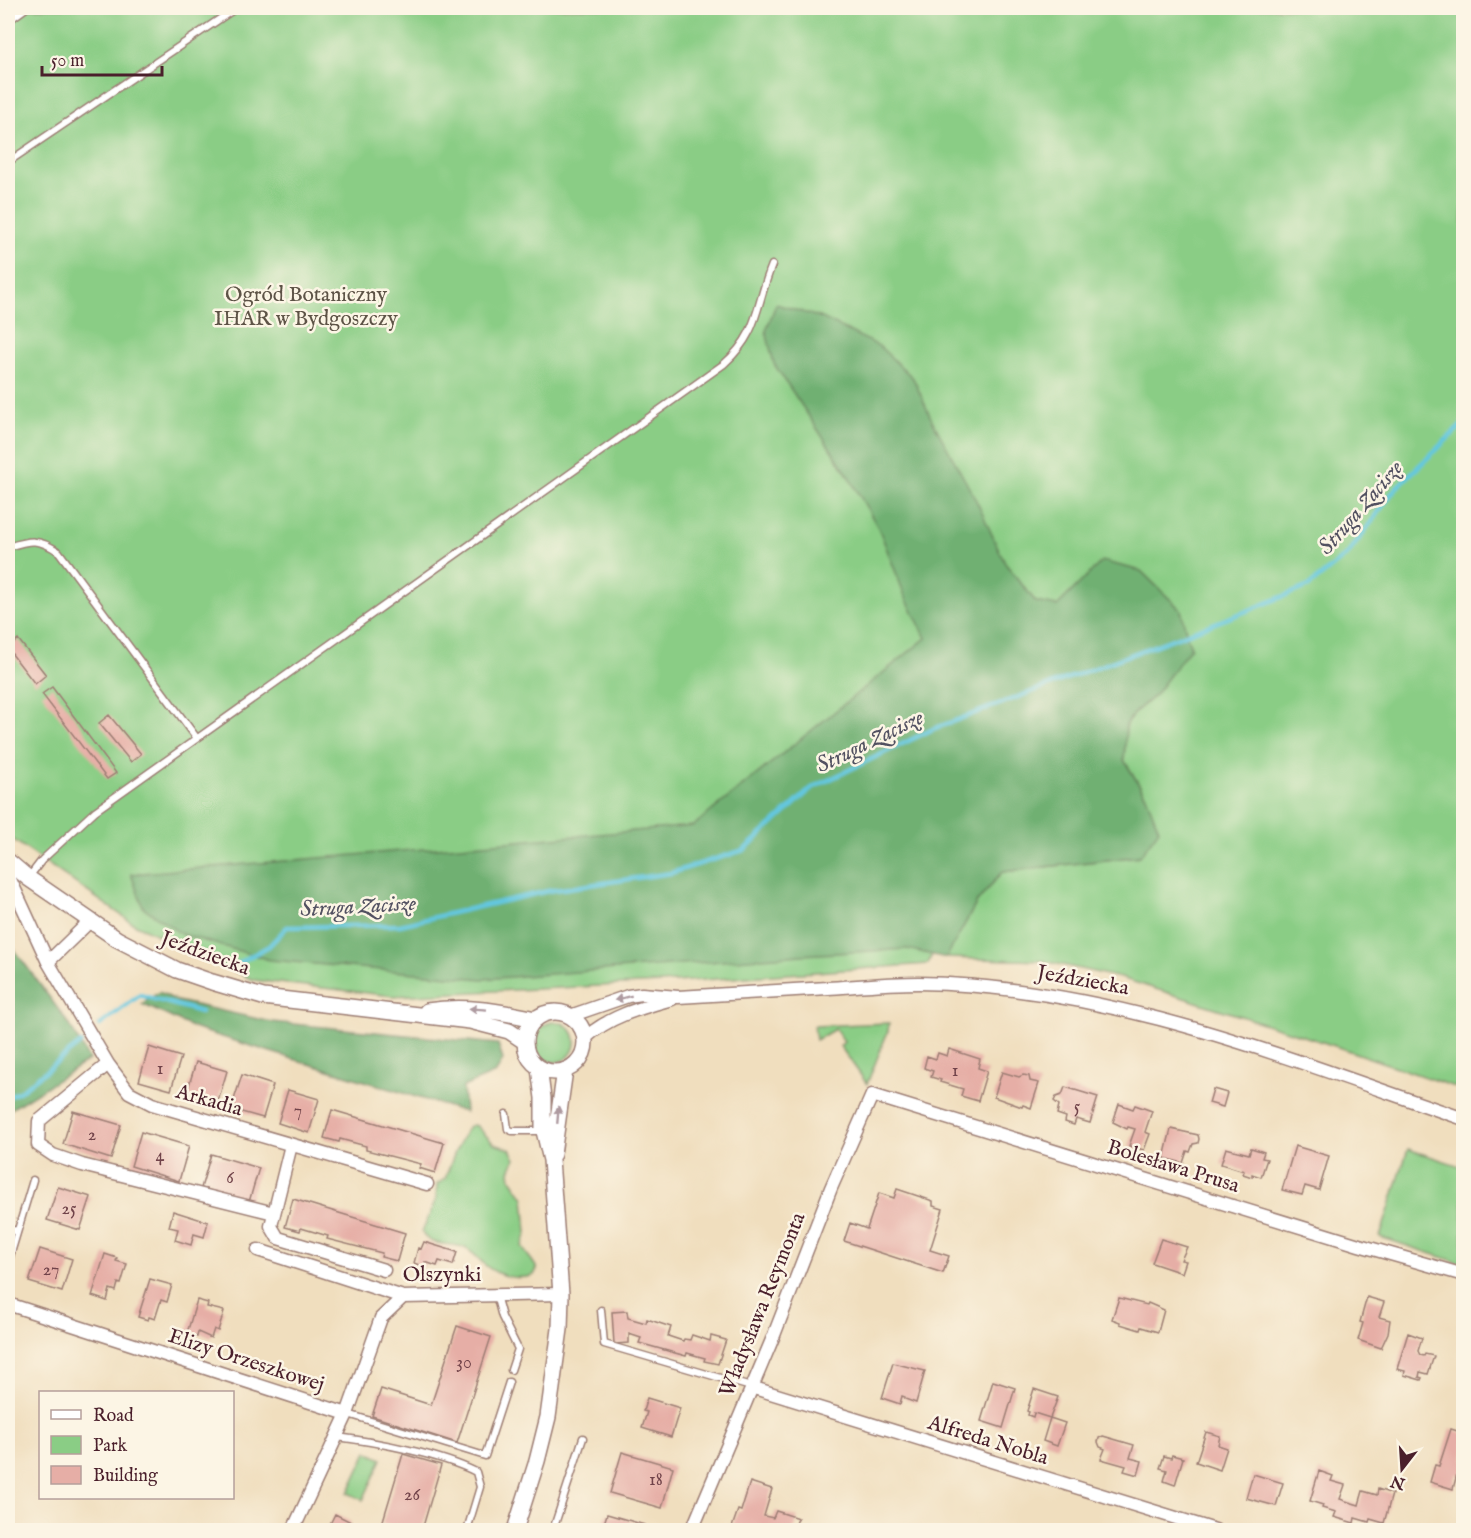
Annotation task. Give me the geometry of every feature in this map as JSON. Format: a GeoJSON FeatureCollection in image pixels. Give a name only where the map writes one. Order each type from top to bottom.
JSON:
{"type":"FeatureCollection","features":[{"type":"Feature","properties":{"kind":"street","name":"Jeździecka"},"geometry":{"type":"LineString","coordinates":[[8,861],[89,922],[177,970],[263,997],[415,1013],[492,1026],[518,1035],[525,1041]]}},
{"type":"Feature","properties":{"kind":"street","name":"Arkadia"},"geometry":{"type":"LineString","coordinates":[[8,875],[48,963],[108,1064],[129,1092],[152,1104],[427,1184]]}},
{"type":"Feature","properties":{"kind":"street"},"geometry":{"type":"LineString","coordinates":[[48,963],[89,922]]}},
{"type":"Feature","properties":{"kind":"street","name":"Jeździecka"},"geometry":{"type":"LineString","coordinates":[[570,1016],[628,996],[642,994],[678,997],[919,983],[1040,994],[1094,1002],[1154,1016],[1281,1056],[1464,1119]]}},
{"type":"Feature","properties":{"kind":"street","name":"Jeździecka"},"geometry":{"type":"LineString","coordinates":[[585,1038],[599,1026],[615,1017],[678,997]]}},
{"type":"Feature","properties":{"kind":"street","name":"Jeździecka"},"geometry":{"type":"LineString","coordinates":[[415,1013],[451,1008],[481,1008],[535,1019]]}},
{"type":"Feature","properties":{"kind":"street"},"geometry":{"type":"LineString","coordinates":[[550,1012],[562,1012],[570,1016],[579,1023],[585,1038],[580,1057],[574,1065],[565,1070],[548,1071],[539,1068],[526,1052],[525,1041],[528,1028],[535,1019],[550,1012]]}},
{"type":"Feature","properties":{"kind":"street"},"geometry":{"type":"LineString","coordinates":[[108,1064],[39,1121],[38,1145],[53,1155],[82,1165],[274,1213]]}},
{"type":"Feature","properties":{"kind":"street"},"geometry":{"type":"LineString","coordinates":[[515,1530],[548,1418],[556,1367],[561,1294],[552,1160],[544,1131],[539,1068]]}},
{"type":"Feature","properties":{"kind":"street"},"geometry":{"type":"LineString","coordinates":[[552,1160],[565,1070]]}},
{"type":"Feature","properties":{"kind":"street","name":"Bolesława Prusa"},"geometry":{"type":"LineString","coordinates":[[872,1095],[1359,1245],[1464,1275]]}},
{"type":"Feature","properties":{"kind":"street","name":"Władysława Reymonta"},"geometry":{"type":"LineString","coordinates":[[692,1530],[774,1335],[831,1188],[872,1095]]}},
{"type":"Feature","properties":{"kind":"street"},"geometry":{"type":"LineString","coordinates":[[291,1145],[270,1226],[278,1238],[384,1270]]}},
{"type":"Feature","properties":{"kind":"street","name":"Olszynki"},"geometry":{"type":"LineString","coordinates":[[258,1250],[403,1297],[561,1294]]}},
{"type":"Feature","properties":{"kind":"street","name":"Elizy Orzeszkowej"},"geometry":{"type":"LineString","coordinates":[[8,1304],[347,1414],[381,1318],[403,1297]]}},
{"type":"Feature","properties":{"kind":"street","name":"Alfreda Nobla"},"geometry":{"type":"LineString","coordinates":[[751,1388],[1215,1530]]}},
{"type":"Feature","properties":{"kind":"street"},"geometry":{"type":"LineString","coordinates":[[293,1530],[347,1414]]}},
{"type":"Feature","properties":{"kind":"lane"},"geometry":{"type":"LineString","coordinates":[[8,21],[26,8]]}},
{"type":"Feature","properties":{"kind":"lane"},"geometry":{"type":"LineString","coordinates":[[8,162],[236,8]]}},
{"type":"Feature","properties":{"kind":"lane"},"geometry":{"type":"LineString","coordinates":[[28,878],[42,860],[95,811],[196,737],[724,364],[738,351],[751,332],[772,265]]}},
{"type":"Feature","properties":{"kind":"lane"},"geometry":{"type":"LineString","coordinates":[[8,547],[27,541],[44,542],[59,552],[196,737]]}},
{"type":"Feature","properties":{"kind":"lane"},"geometry":{"type":"LineString","coordinates":[[506,1114],[508,1129],[512,1131],[544,1131]]}},
{"type":"Feature","properties":{"kind":"lane"},"geometry":{"type":"LineString","coordinates":[[8,1263],[33,1180]]}},
{"type":"Feature","properties":{"kind":"lane"},"geometry":{"type":"LineString","coordinates":[[8,1231],[17,1230]]}},
{"type":"Feature","properties":{"kind":"lane"},"geometry":{"type":"LineString","coordinates":[[496,1295],[502,1317],[518,1349],[511,1370]]}},
{"type":"Feature","properties":{"kind":"lane"},"geometry":{"type":"LineString","coordinates":[[601,1310],[604,1344],[751,1388]]}},
{"type":"Feature","properties":{"kind":"lane"},"geometry":{"type":"LineString","coordinates":[[347,1414],[485,1456],[509,1382]]}},
{"type":"Feature","properties":{"kind":"lane"},"geometry":{"type":"LineString","coordinates":[[337,1436],[434,1457],[476,1472],[480,1487],[467,1530]]}},
{"type":"Feature","properties":{"kind":"lane"},"geometry":{"type":"LineString","coordinates":[[553,1530],[582,1438]]}},
{"type":"Feature","properties":{"kind":"green space","name":"Ogród Botaniczny IHAR w Bydgoszczy"},"geometry":{"type":"Polygon","coordinates":[[[8,8],[1463,8],[1463,1090],[1332,1045],[1121,978],[1044,961],[946,958],[977,902],[1002,872],[1140,856],[1146,796],[1124,760],[1126,724],[1135,713],[977,848],[928,964],[661,983],[393,996],[253,980],[134,924],[8,836],[8,8]]]}},
{"type":"Feature","properties":{"kind":"green space"},"geometry":{"type":"Polygon","coordinates":[[[776,304],[822,318],[879,346],[913,378],[932,420],[978,504],[1005,563],[1036,602],[1057,606],[1102,561],[1141,571],[1181,610],[1191,647],[1155,695],[1135,712],[1126,724],[1124,760],[1146,796],[1159,830],[1140,856],[1002,872],[977,902],[946,958],[907,949],[483,979],[270,960],[181,934],[143,907],[131,874],[693,826],[926,638],[905,596],[879,529],[846,472],[774,364],[766,331],[776,304]]]}},
{"type":"Feature","properties":{"kind":"green space"},"geometry":{"type":"Polygon","coordinates":[[[8,941],[69,1024],[89,1060],[8,1111],[8,941]]]}},
{"type":"Feature","properties":{"kind":"green space"},"geometry":{"type":"Polygon","coordinates":[[[159,992],[177,1001],[272,1022],[498,1044],[503,1060],[496,1073],[463,1087],[465,1112],[196,1029],[142,1004],[159,992]]]}},
{"type":"Feature","properties":{"kind":"green space"},"geometry":{"type":"Polygon","coordinates":[[[555,1022],[569,1028],[575,1042],[569,1056],[555,1062],[541,1056],[535,1042],[541,1028],[555,1022]]]}},
{"type":"Feature","properties":{"kind":"green space"},"geometry":{"type":"Polygon","coordinates":[[[889,1023],[867,1084],[840,1046],[844,1042],[835,1029],[816,1040],[814,1026],[889,1023]]]}},
{"type":"Feature","properties":{"kind":"green space"},"geometry":{"type":"Polygon","coordinates":[[[477,1126],[494,1144],[510,1149],[515,1159],[510,1171],[511,1179],[524,1198],[527,1233],[522,1246],[537,1269],[534,1275],[521,1278],[502,1275],[490,1269],[466,1249],[432,1242],[422,1232],[436,1199],[437,1184],[445,1179],[455,1152],[468,1127],[477,1126]]]}},
{"type":"Feature","properties":{"kind":"green space"},"geometry":{"type":"Polygon","coordinates":[[[1408,1149],[1463,1167],[1463,1264],[1380,1237],[1408,1149]]]}},
{"type":"Feature","properties":{"kind":"green space"},"geometry":{"type":"Polygon","coordinates":[[[367,1452],[382,1459],[363,1500],[348,1493],[367,1452]]]}},
{"type":"Feature","properties":{"kind":"building"},"geometry":{"type":"Polygon","coordinates":[[[18,639],[46,675],[35,684],[8,649],[18,639]]]}},
{"type":"Feature","properties":{"kind":"building"},"geometry":{"type":"Polygon","coordinates":[[[52,687],[116,773],[107,779],[42,694],[52,687]]]}},
{"type":"Feature","properties":{"kind":"building"},"geometry":{"type":"Polygon","coordinates":[[[109,715],[141,754],[131,762],[99,723],[109,715]]]}},
{"type":"Feature","properties":{"kind":"building"},"geometry":{"type":"Polygon","coordinates":[[[149,1047],[181,1057],[171,1090],[139,1081],[149,1047]]]}},
{"type":"Feature","properties":{"kind":"building"},"geometry":{"type":"Polygon","coordinates":[[[949,1049],[980,1059],[978,1068],[987,1071],[978,1101],[961,1096],[963,1089],[940,1082],[941,1080],[931,1077],[933,1071],[924,1068],[927,1056],[936,1059],[938,1053],[947,1056],[949,1049]]]}},
{"type":"Feature","properties":{"kind":"building"},"geometry":{"type":"Polygon","coordinates":[[[196,1062],[227,1071],[217,1105],[186,1095],[196,1062]]]}},
{"type":"Feature","properties":{"kind":"building"},"geometry":{"type":"Polygon","coordinates":[[[1002,1072],[1019,1077],[1029,1076],[1030,1081],[1039,1083],[1031,1108],[994,1097],[1002,1072]]]}},
{"type":"Feature","properties":{"kind":"building"},"geometry":{"type":"Polygon","coordinates":[[[242,1075],[273,1085],[263,1118],[231,1109],[242,1075]]]}},
{"type":"Feature","properties":{"kind":"building"},"geometry":{"type":"Polygon","coordinates":[[[1065,1087],[1098,1097],[1090,1123],[1076,1119],[1074,1125],[1065,1122],[1066,1117],[1057,1114],[1059,1105],[1054,1101],[1056,1097],[1062,1095],[1065,1087]]]}},
{"type":"Feature","properties":{"kind":"building"},"geometry":{"type":"Polygon","coordinates":[[[1213,1089],[1227,1093],[1223,1107],[1209,1103],[1213,1089]]]}},
{"type":"Feature","properties":{"kind":"building"},"geometry":{"type":"Polygon","coordinates":[[[288,1090],[319,1099],[309,1133],[278,1123],[288,1090]]]}},
{"type":"Feature","properties":{"kind":"building"},"geometry":{"type":"Polygon","coordinates":[[[1119,1104],[1133,1109],[1135,1105],[1152,1111],[1145,1132],[1150,1134],[1144,1150],[1129,1146],[1135,1129],[1128,1127],[1127,1129],[1113,1122],[1119,1104]]]}},
{"type":"Feature","properties":{"kind":"building"},"geometry":{"type":"Polygon","coordinates":[[[332,1110],[444,1143],[435,1173],[419,1168],[421,1164],[366,1150],[366,1146],[340,1139],[339,1142],[324,1138],[332,1110]]]}},
{"type":"Feature","properties":{"kind":"building"},"geometry":{"type":"Polygon","coordinates":[[[73,1111],[121,1125],[111,1159],[63,1144],[73,1111]]]}},
{"type":"Feature","properties":{"kind":"building"},"geometry":{"type":"Polygon","coordinates":[[[1171,1129],[1198,1135],[1198,1143],[1193,1144],[1190,1152],[1187,1151],[1183,1163],[1164,1158],[1171,1129]]]}},
{"type":"Feature","properties":{"kind":"building"},"geometry":{"type":"Polygon","coordinates":[[[141,1132],[189,1146],[179,1181],[131,1166],[141,1132]]]}},
{"type":"Feature","properties":{"kind":"building"},"geometry":{"type":"Polygon","coordinates":[[[1295,1146],[1329,1156],[1319,1190],[1305,1186],[1302,1195],[1282,1190],[1295,1146]]]}},
{"type":"Feature","properties":{"kind":"building"},"geometry":{"type":"Polygon","coordinates":[[[1226,1148],[1249,1154],[1251,1148],[1264,1152],[1262,1158],[1267,1159],[1261,1177],[1252,1174],[1252,1177],[1243,1174],[1244,1171],[1221,1164],[1226,1148]]]}},
{"type":"Feature","properties":{"kind":"building"},"geometry":{"type":"Polygon","coordinates":[[[211,1154],[259,1168],[249,1202],[201,1188],[211,1154]]]}},
{"type":"Feature","properties":{"kind":"building"},"geometry":{"type":"Polygon","coordinates":[[[58,1187],[91,1197],[80,1230],[47,1220],[58,1187]]]}},
{"type":"Feature","properties":{"kind":"building"},"geometry":{"type":"Polygon","coordinates":[[[897,1189],[933,1201],[933,1206],[943,1209],[930,1250],[949,1256],[943,1273],[844,1241],[850,1223],[867,1229],[879,1193],[894,1198],[897,1189]]]}},
{"type":"Feature","properties":{"kind":"building"},"geometry":{"type":"Polygon","coordinates":[[[293,1199],[405,1233],[397,1261],[381,1257],[382,1253],[327,1239],[328,1236],[301,1228],[300,1231],[285,1227],[293,1199]]]}},
{"type":"Feature","properties":{"kind":"building"},"geometry":{"type":"Polygon","coordinates":[[[173,1211],[208,1222],[204,1237],[194,1234],[191,1245],[175,1240],[178,1229],[169,1227],[173,1211]]]}},
{"type":"Feature","properties":{"kind":"building"},"geometry":{"type":"Polygon","coordinates":[[[1161,1239],[1187,1247],[1181,1260],[1186,1261],[1182,1273],[1152,1263],[1161,1239]]]}},
{"type":"Feature","properties":{"kind":"building"},"geometry":{"type":"Polygon","coordinates":[[[424,1242],[457,1252],[453,1265],[439,1261],[437,1266],[425,1262],[424,1267],[414,1263],[418,1248],[421,1249],[424,1242]]]}},
{"type":"Feature","properties":{"kind":"building"},"geometry":{"type":"Polygon","coordinates":[[[40,1249],[72,1259],[62,1292],[29,1282],[40,1249]]]}},
{"type":"Feature","properties":{"kind":"building"},"geometry":{"type":"Polygon","coordinates":[[[105,1254],[117,1258],[116,1261],[127,1264],[121,1284],[118,1283],[116,1291],[110,1289],[107,1301],[92,1296],[105,1254]]]}},
{"type":"Feature","properties":{"kind":"building"},"geometry":{"type":"Polygon","coordinates":[[[150,1279],[172,1285],[167,1302],[161,1300],[155,1319],[149,1317],[148,1320],[138,1317],[150,1279]]]}},
{"type":"Feature","properties":{"kind":"building"},"geometry":{"type":"Polygon","coordinates":[[[1367,1297],[1384,1302],[1379,1317],[1390,1320],[1388,1333],[1381,1348],[1358,1340],[1367,1297]]]}},
{"type":"Feature","properties":{"kind":"building"},"geometry":{"type":"Polygon","coordinates":[[[1119,1298],[1147,1305],[1148,1303],[1164,1310],[1158,1332],[1141,1327],[1140,1330],[1112,1319],[1119,1298]]]}},
{"type":"Feature","properties":{"kind":"building"},"geometry":{"type":"Polygon","coordinates":[[[197,1300],[208,1303],[207,1307],[224,1311],[218,1331],[214,1329],[211,1338],[198,1332],[197,1337],[187,1333],[197,1300]]]}},
{"type":"Feature","properties":{"kind":"building"},"geometry":{"type":"Polygon","coordinates":[[[627,1311],[628,1318],[646,1323],[647,1319],[671,1327],[668,1336],[683,1341],[684,1339],[690,1340],[692,1335],[710,1341],[711,1336],[726,1340],[718,1364],[704,1361],[705,1358],[687,1353],[686,1356],[639,1343],[641,1338],[629,1334],[629,1343],[614,1344],[612,1312],[627,1311]]]}},
{"type":"Feature","properties":{"kind":"building"},"geometry":{"type":"Polygon","coordinates":[[[457,1326],[491,1337],[457,1443],[372,1416],[381,1389],[431,1405],[457,1326]]]}},
{"type":"Feature","properties":{"kind":"building"},"geometry":{"type":"Polygon","coordinates":[[[1408,1333],[1422,1338],[1418,1351],[1420,1355],[1434,1356],[1428,1374],[1420,1372],[1421,1380],[1404,1375],[1405,1371],[1397,1369],[1408,1333]]]}},
{"type":"Feature","properties":{"kind":"building"},"geometry":{"type":"Polygon","coordinates":[[[893,1363],[925,1371],[916,1403],[902,1396],[900,1404],[882,1398],[893,1363]]]}},
{"type":"Feature","properties":{"kind":"building"},"geometry":{"type":"Polygon","coordinates":[[[993,1381],[1015,1388],[1003,1428],[981,1421],[993,1381]]]}},
{"type":"Feature","properties":{"kind":"building"},"geometry":{"type":"Polygon","coordinates":[[[1034,1389],[1058,1397],[1050,1418],[1034,1413],[1033,1417],[1028,1415],[1027,1411],[1034,1389]]]}},
{"type":"Feature","properties":{"kind":"building"},"geometry":{"type":"Polygon","coordinates":[[[647,1398],[680,1408],[671,1437],[642,1428],[647,1412],[643,1411],[647,1398]]]}},
{"type":"Feature","properties":{"kind":"building"},"geometry":{"type":"Polygon","coordinates":[[[1050,1418],[1065,1423],[1057,1446],[1043,1441],[1050,1418]]]}},
{"type":"Feature","properties":{"kind":"building"},"geometry":{"type":"Polygon","coordinates":[[[1451,1429],[1464,1433],[1464,1476],[1457,1474],[1453,1489],[1430,1482],[1435,1465],[1439,1466],[1451,1429]]]}},
{"type":"Feature","properties":{"kind":"building"},"geometry":{"type":"Polygon","coordinates":[[[1206,1432],[1220,1436],[1218,1445],[1227,1448],[1220,1470],[1196,1462],[1206,1432]]]}},
{"type":"Feature","properties":{"kind":"building"},"geometry":{"type":"Polygon","coordinates":[[[1103,1436],[1134,1445],[1130,1458],[1142,1461],[1138,1475],[1124,1471],[1126,1466],[1101,1459],[1105,1449],[1100,1447],[1098,1442],[1103,1436]]]}},
{"type":"Feature","properties":{"kind":"building"},"geometry":{"type":"Polygon","coordinates":[[[622,1452],[673,1467],[662,1508],[610,1493],[622,1452]]]}},
{"type":"Feature","properties":{"kind":"building"},"geometry":{"type":"Polygon","coordinates":[[[403,1454],[441,1465],[422,1530],[403,1530],[382,1524],[403,1454]]]}},
{"type":"Feature","properties":{"kind":"building"},"geometry":{"type":"Polygon","coordinates":[[[1172,1455],[1183,1458],[1175,1485],[1164,1481],[1167,1470],[1160,1468],[1164,1456],[1171,1458],[1172,1455]]]}},
{"type":"Feature","properties":{"kind":"building"},"geometry":{"type":"Polygon","coordinates":[[[1319,1471],[1333,1476],[1331,1481],[1345,1485],[1340,1499],[1349,1502],[1359,1505],[1363,1491],[1377,1495],[1378,1489],[1392,1494],[1384,1523],[1355,1518],[1354,1523],[1334,1517],[1336,1512],[1310,1501],[1319,1471]]]}},
{"type":"Feature","properties":{"kind":"building"},"geometry":{"type":"Polygon","coordinates":[[[1253,1474],[1283,1483],[1276,1506],[1246,1498],[1253,1474]]]}},
{"type":"Feature","properties":{"kind":"building"},"geometry":{"type":"Polygon","coordinates":[[[750,1482],[772,1489],[764,1516],[773,1518],[776,1511],[798,1518],[794,1530],[731,1530],[738,1510],[741,1511],[750,1482]]]}},
{"type":"Feature","properties":{"kind":"building"},"geometry":{"type":"Polygon","coordinates":[[[335,1514],[351,1522],[347,1530],[327,1530],[335,1514]]]}},
{"type":"Feature","properties":{"kind":"building"},"geometry":{"type":"Polygon","coordinates":[[[607,1514],[645,1525],[644,1530],[602,1530],[607,1514]]]}},
{"type":"Feature","properties":{"kind":"waterway","name":"Struga Zacisze"},"geometry":{"type":"LineString","coordinates":[[240,962],[269,946],[287,927],[400,925],[548,891],[671,873],[744,850],[812,788],[933,729],[1309,586],[1348,554],[1395,489],[1464,423]]}},
{"type":"Feature","properties":{"kind":"waterway","name":"Struga Zacisze"},"geometry":{"type":"LineString","coordinates":[[100,1025],[140,995],[201,1012]]}},
{"type":"Feature","properties":{"kind":"waterway","name":"Struga Zacisze"},"geometry":{"type":"LineString","coordinates":[[8,1097],[19,1092],[81,1043]]}}]}
